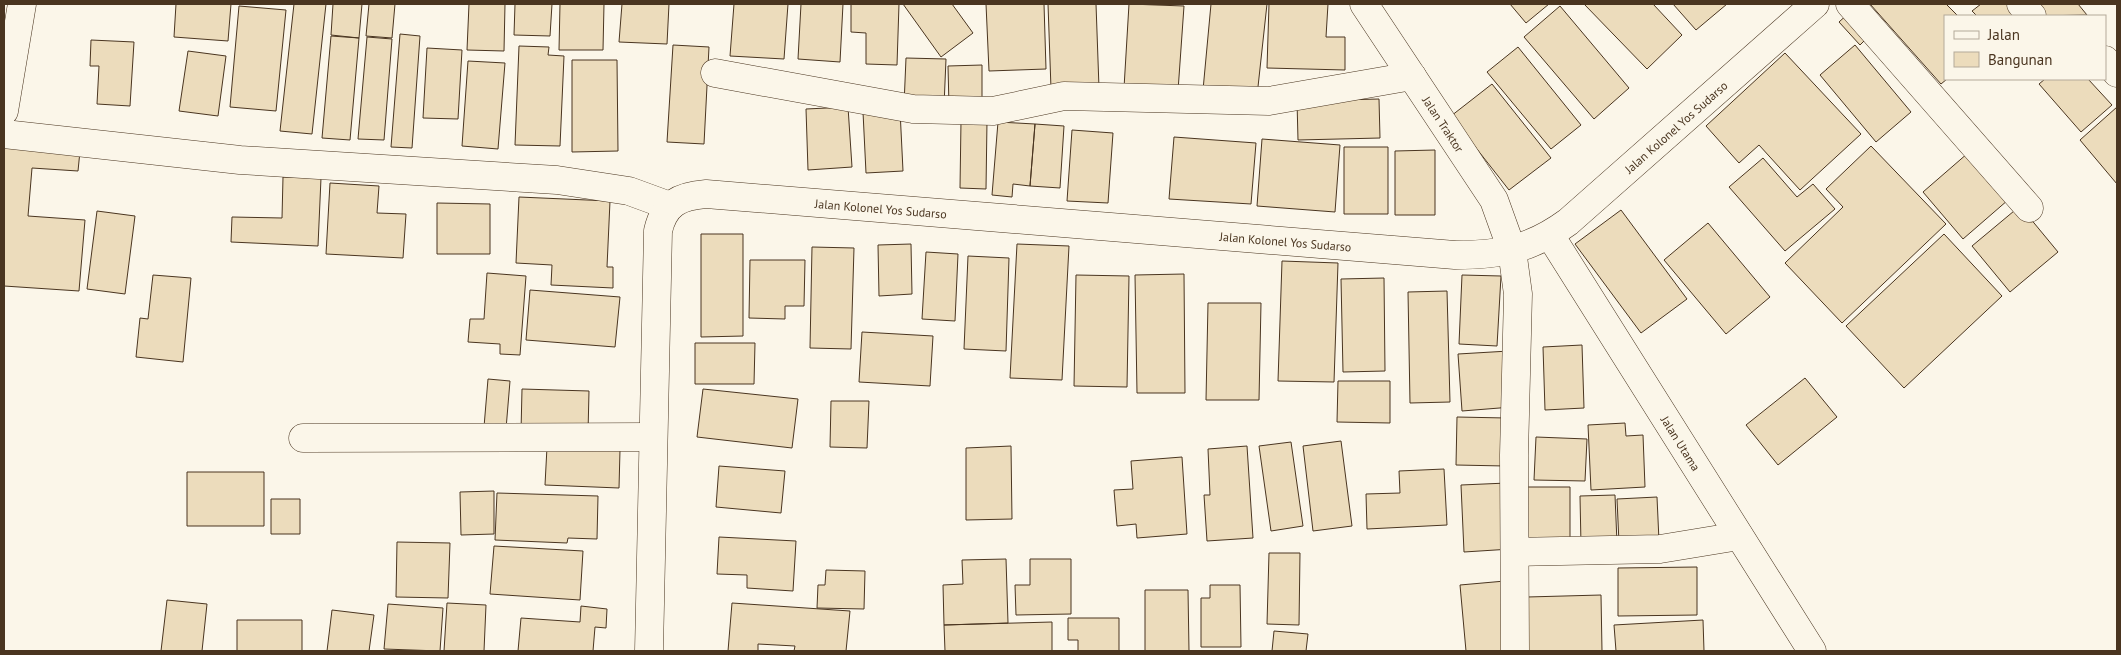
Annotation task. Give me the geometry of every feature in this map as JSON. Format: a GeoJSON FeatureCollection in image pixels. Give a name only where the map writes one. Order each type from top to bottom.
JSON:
{"type":"FeatureCollection","features":[{"type":"Feature","properties":{"kind":"street"},"geometry":{"type":"LineString","coordinates":[[4,111],[22,4]]}},
{"type":"Feature","properties":{"kind":"street","name":"Jalan Traktor"},"geometry":{"type":"LineString","coordinates":[[1364,4],[1494,200],[1512,250],[1518,294],[1514,455],[1516,552],[1514,580],[1515,651]]}},
{"type":"Feature","properties":{"kind":"street","name":"Jalan Kolonel Yos Sudarso"},"geometry":{"type":"LineString","coordinates":[[670,206],[691,195],[706,194],[1455,255],[1477,255],[1512,250],[1533,244],[1550,235],[1575,215],[1814,4]]}},
{"type":"Feature","properties":{"kind":"street"},"geometry":{"type":"LineString","coordinates":[[1850,4],[2029,208]]}},
{"type":"Feature","properties":{"kind":"street"},"geometry":{"type":"LineString","coordinates":[[2022,4],[2031,15]]}},
{"type":"Feature","properties":{"kind":"street"},"geometry":{"type":"LineString","coordinates":[[2106,61],[2117,73]]}},
{"type":"Feature","properties":{"kind":"street"},"geometry":{"type":"LineString","coordinates":[[715,73],[913,109],[993,111],[1064,96],[1269,101],[1412,76]]}},
{"type":"Feature","properties":{"kind":"street"},"geometry":{"type":"LineString","coordinates":[[4,134],[240,160],[557,180],[629,191],[670,206],[660,220],[658,231],[649,651]]}},
{"type":"Feature","properties":{"kind":"street","name":"Jalan Utama"},"geometry":{"type":"LineString","coordinates":[[1550,235],[1812,651]]}},
{"type":"Feature","properties":{"kind":"street"},"geometry":{"type":"LineString","coordinates":[[303,438],[653,438]]}},
{"type":"Feature","properties":{"kind":"street"},"geometry":{"type":"LineString","coordinates":[[1516,552],[1660,549],[1739,536]]}},
{"type":"Feature","properties":{"kind":"building"},"geometry":{"type":"Polygon","coordinates":[[[176,4],[231,4],[228,41],[174,37],[176,4]]]}},
{"type":"Feature","properties":{"kind":"building"},"geometry":{"type":"Polygon","coordinates":[[[294,4],[326,4],[312,134],[280,131],[294,4]]]}},
{"type":"Feature","properties":{"kind":"building"},"geometry":{"type":"Polygon","coordinates":[[[333,4],[362,4],[359,38],[331,35],[333,4]]]}},
{"type":"Feature","properties":{"kind":"building"},"geometry":{"type":"Polygon","coordinates":[[[369,4],[395,4],[392,38],[366,36],[369,4]]]}},
{"type":"Feature","properties":{"kind":"building"},"geometry":{"type":"Polygon","coordinates":[[[469,4],[505,4],[504,51],[467,50],[469,4]]]}},
{"type":"Feature","properties":{"kind":"building"},"geometry":{"type":"Polygon","coordinates":[[[515,4],[552,4],[550,36],[514,35],[515,4]]]}},
{"type":"Feature","properties":{"kind":"building"},"geometry":{"type":"Polygon","coordinates":[[[560,4],[604,4],[603,50],[559,50],[560,4]]]}},
{"type":"Feature","properties":{"kind":"building"},"geometry":{"type":"Polygon","coordinates":[[[622,4],[669,4],[667,44],[619,42],[622,4]]]}},
{"type":"Feature","properties":{"kind":"building"},"geometry":{"type":"Polygon","coordinates":[[[734,4],[788,4],[784,59],[730,56],[734,4]]]}},
{"type":"Feature","properties":{"kind":"building"},"geometry":{"type":"Polygon","coordinates":[[[801,4],[843,4],[840,62],[798,59],[801,4]]]}},
{"type":"Feature","properties":{"kind":"building"},"geometry":{"type":"Polygon","coordinates":[[[851,4],[899,4],[897,65],[866,64],[866,33],[851,32],[851,4]]]}},
{"type":"Feature","properties":{"kind":"building"},"geometry":{"type":"Polygon","coordinates":[[[903,4],[952,4],[973,33],[941,57],[903,4]]]}},
{"type":"Feature","properties":{"kind":"building"},"geometry":{"type":"Polygon","coordinates":[[[986,4],[1044,4],[1046,69],[989,71],[986,4]]]}},
{"type":"Feature","properties":{"kind":"building"},"geometry":{"type":"Polygon","coordinates":[[[1048,4],[1096,4],[1099,88],[1051,89],[1048,4]]]}},
{"type":"Feature","properties":{"kind":"building"},"geometry":{"type":"Polygon","coordinates":[[[1129,4],[1184,6],[1178,91],[1124,88],[1129,4]]]}},
{"type":"Feature","properties":{"kind":"building"},"geometry":{"type":"Polygon","coordinates":[[[1211,4],[1267,4],[1257,96],[1203,90],[1211,4]]]}},
{"type":"Feature","properties":{"kind":"building"},"geometry":{"type":"Polygon","coordinates":[[[1269,4],[1328,4],[1326,37],[1345,37],[1345,70],[1267,68],[1269,4]]]}},
{"type":"Feature","properties":{"kind":"building"},"geometry":{"type":"Polygon","coordinates":[[[1510,4],[1549,4],[1526,23],[1510,4]]]}},
{"type":"Feature","properties":{"kind":"building"},"geometry":{"type":"Polygon","coordinates":[[[1584,4],[1653,4],[1682,35],[1647,69],[1584,4]]]}},
{"type":"Feature","properties":{"kind":"building"},"geometry":{"type":"Polygon","coordinates":[[[1673,4],[1727,4],[1696,30],[1673,4]]]}},
{"type":"Feature","properties":{"kind":"building"},"geometry":{"type":"Polygon","coordinates":[[[1870,4],[1946,4],[1957,15],[1944,15],[1944,80],[1946,80],[1941,84],[1870,4]]]}},
{"type":"Feature","properties":{"kind":"building"},"geometry":{"type":"Polygon","coordinates":[[[1981,4],[2011,4],[2020,15],[1976,15],[1972,11],[1981,4]]]}},
{"type":"Feature","properties":{"kind":"building"},"geometry":{"type":"Polygon","coordinates":[[[2029,4],[2078,4],[2087,15],[2038,15],[2029,4]]]}},
{"type":"Feature","properties":{"kind":"building"},"geometry":{"type":"Polygon","coordinates":[[[239,6],[286,10],[276,111],[230,107],[239,6]]]}},
{"type":"Feature","properties":{"kind":"building"},"geometry":{"type":"Polygon","coordinates":[[[1560,6],[1629,88],[1594,119],[1524,37],[1560,6]]]}},
{"type":"Feature","properties":{"kind":"building"},"geometry":{"type":"Polygon","coordinates":[[[1850,12],[1871,34],[1860,45],[1839,22],[1850,12]]]}},
{"type":"Feature","properties":{"kind":"building"},"geometry":{"type":"Polygon","coordinates":[[[400,34],[420,36],[412,148],[391,147],[400,34]]]}},
{"type":"Feature","properties":{"kind":"building"},"geometry":{"type":"Polygon","coordinates":[[[331,36],[359,38],[350,140],[322,138],[331,36]]]}},
{"type":"Feature","properties":{"kind":"building"},"geometry":{"type":"Polygon","coordinates":[[[367,37],[392,39],[384,140],[358,139],[367,37]]]}},
{"type":"Feature","properties":{"kind":"building"},"geometry":{"type":"Polygon","coordinates":[[[91,40],[134,42],[130,106],[97,104],[99,66],[90,66],[91,40]]]}},
{"type":"Feature","properties":{"kind":"building"},"geometry":{"type":"Polygon","coordinates":[[[673,45],[709,47],[704,144],[667,142],[673,45]]]}},
{"type":"Feature","properties":{"kind":"building"},"geometry":{"type":"Polygon","coordinates":[[[1855,45],[1911,112],[1876,142],[1820,75],[1855,45]]]}},
{"type":"Feature","properties":{"kind":"building"},"geometry":{"type":"Polygon","coordinates":[[[519,46],[549,47],[548,55],[564,56],[560,146],[515,145],[519,46]]]}},
{"type":"Feature","properties":{"kind":"building"},"geometry":{"type":"Polygon","coordinates":[[[1518,47],[1581,125],[1551,149],[1487,72],[1518,47]]]}},
{"type":"Feature","properties":{"kind":"building"},"geometry":{"type":"Polygon","coordinates":[[[427,48],[462,50],[458,119],[423,118],[427,48]]]}},
{"type":"Feature","properties":{"kind":"building"},"geometry":{"type":"Polygon","coordinates":[[[188,51],[226,56],[218,116],[179,111],[188,51]]]}},
{"type":"Feature","properties":{"kind":"building"},"geometry":{"type":"Polygon","coordinates":[[[1785,53],[1861,134],[1800,190],[1759,145],[1739,163],[1706,126],[1785,53]]]}},
{"type":"Feature","properties":{"kind":"building"},"geometry":{"type":"Polygon","coordinates":[[[906,58],[946,59],[944,106],[904,105],[906,58]]]}},
{"type":"Feature","properties":{"kind":"building"},"geometry":{"type":"Polygon","coordinates":[[[572,60],[617,60],[618,151],[572,152],[572,60]]]}},
{"type":"Feature","properties":{"kind":"building"},"geometry":{"type":"Polygon","coordinates":[[[468,61],[505,63],[498,149],[462,146],[468,61]]]}},
{"type":"Feature","properties":{"kind":"building"},"geometry":{"type":"Polygon","coordinates":[[[982,65],[982,106],[949,107],[948,66],[982,65]]]}},
{"type":"Feature","properties":{"kind":"building"},"geometry":{"type":"Polygon","coordinates":[[[2044,80],[2089,80],[2112,105],[2081,132],[2039,84],[2044,80]]]}},
{"type":"Feature","properties":{"kind":"building"},"geometry":{"type":"Polygon","coordinates":[[[1492,84],[1551,158],[1509,190],[1451,116],[1492,84]]]}},
{"type":"Feature","properties":{"kind":"building"},"geometry":{"type":"Polygon","coordinates":[[[1379,99],[1380,138],[1298,140],[1297,101],[1379,99]]]}},
{"type":"Feature","properties":{"kind":"building"},"geometry":{"type":"Polygon","coordinates":[[[848,107],[852,167],[808,170],[806,109],[848,107]]]}},
{"type":"Feature","properties":{"kind":"building"},"geometry":{"type":"Polygon","coordinates":[[[2117,107],[2117,184],[2080,140],[2117,107]]]}},
{"type":"Feature","properties":{"kind":"building"},"geometry":{"type":"Polygon","coordinates":[[[900,110],[903,171],[866,173],[863,112],[900,110]]]}},
{"type":"Feature","properties":{"kind":"building"},"geometry":{"type":"Polygon","coordinates":[[[961,121],[987,121],[986,189],[960,188],[961,121]]]}},
{"type":"Feature","properties":{"kind":"building"},"geometry":{"type":"Polygon","coordinates":[[[998,122],[1035,124],[1030,186],[1013,184],[1012,197],[992,195],[998,122]]]}},
{"type":"Feature","properties":{"kind":"building"},"geometry":{"type":"Polygon","coordinates":[[[1035,124],[1064,126],[1060,188],[1030,186],[1035,124]]]}},
{"type":"Feature","properties":{"kind":"building"},"geometry":{"type":"Polygon","coordinates":[[[1072,130],[1113,133],[1108,203],[1067,201],[1072,130]]]}},
{"type":"Feature","properties":{"kind":"building"},"geometry":{"type":"Polygon","coordinates":[[[1174,137],[1256,143],[1251,204],[1169,199],[1174,137]]]}},
{"type":"Feature","properties":{"kind":"building"},"geometry":{"type":"Polygon","coordinates":[[[1262,139],[1340,145],[1335,212],[1257,206],[1262,139]]]}},
{"type":"Feature","properties":{"kind":"building"},"geometry":{"type":"Polygon","coordinates":[[[4,146],[80,151],[78,171],[32,168],[28,216],[85,220],[79,291],[4,286],[4,146]]]}},
{"type":"Feature","properties":{"kind":"building"},"geometry":{"type":"Polygon","coordinates":[[[1871,146],[1946,224],[1842,323],[1785,263],[1843,207],[1826,189],[1871,146]]]}},
{"type":"Feature","properties":{"kind":"building"},"geometry":{"type":"Polygon","coordinates":[[[1344,147],[1388,147],[1388,214],[1344,214],[1344,147]]]}},
{"type":"Feature","properties":{"kind":"building"},"geometry":{"type":"Polygon","coordinates":[[[1435,150],[1435,215],[1395,215],[1395,151],[1435,150]]]}},
{"type":"Feature","properties":{"kind":"building"},"geometry":{"type":"Polygon","coordinates":[[[1968,153],[2008,200],[1963,239],[1923,192],[1968,153]]]}},
{"type":"Feature","properties":{"kind":"building"},"geometry":{"type":"Polygon","coordinates":[[[1763,158],[1797,197],[1813,184],[1835,209],[1785,251],[1729,187],[1763,158]]]}},
{"type":"Feature","properties":{"kind":"building"},"geometry":{"type":"Polygon","coordinates":[[[283,177],[321,178],[318,246],[231,242],[232,217],[282,218],[283,177]]]}},
{"type":"Feature","properties":{"kind":"building"},"geometry":{"type":"Polygon","coordinates":[[[330,183],[379,186],[377,213],[406,214],[403,258],[326,254],[330,183]]]}},
{"type":"Feature","properties":{"kind":"building"},"geometry":{"type":"Polygon","coordinates":[[[519,197],[610,201],[607,267],[613,267],[613,288],[551,285],[552,265],[516,263],[519,197]]]}},
{"type":"Feature","properties":{"kind":"building"},"geometry":{"type":"Polygon","coordinates":[[[437,203],[490,204],[490,254],[437,254],[437,203]]]}},
{"type":"Feature","properties":{"kind":"building"},"geometry":{"type":"Polygon","coordinates":[[[2020,206],[2058,252],[2010,292],[1972,246],[2020,206]]]}},
{"type":"Feature","properties":{"kind":"building"},"geometry":{"type":"Polygon","coordinates":[[[1621,210],[1687,299],[1641,333],[1575,244],[1621,210]]]}},
{"type":"Feature","properties":{"kind":"building"},"geometry":{"type":"Polygon","coordinates":[[[97,211],[135,216],[125,294],[87,289],[97,211]]]}},
{"type":"Feature","properties":{"kind":"building"},"geometry":{"type":"Polygon","coordinates":[[[1708,223],[1770,297],[1726,334],[1664,260],[1708,223]]]}},
{"type":"Feature","properties":{"kind":"building"},"geometry":{"type":"Polygon","coordinates":[[[701,234],[743,234],[743,336],[701,337],[701,234]]]}},
{"type":"Feature","properties":{"kind":"building"},"geometry":{"type":"Polygon","coordinates":[[[1944,234],[2002,296],[1904,388],[1846,326],[1944,234]]]}},
{"type":"Feature","properties":{"kind":"building"},"geometry":{"type":"Polygon","coordinates":[[[911,244],[912,294],[879,296],[878,245],[911,244]]]}},
{"type":"Feature","properties":{"kind":"building"},"geometry":{"type":"Polygon","coordinates":[[[1017,244],[1069,246],[1062,380],[1010,378],[1017,244]]]}},
{"type":"Feature","properties":{"kind":"building"},"geometry":{"type":"Polygon","coordinates":[[[812,247],[854,248],[851,349],[810,348],[812,247]]]}},
{"type":"Feature","properties":{"kind":"building"},"geometry":{"type":"Polygon","coordinates":[[[926,252],[958,254],[955,321],[922,319],[926,252]]]}},
{"type":"Feature","properties":{"kind":"building"},"geometry":{"type":"Polygon","coordinates":[[[968,256],[1009,258],[1006,351],[964,349],[968,256]]]}},
{"type":"Feature","properties":{"kind":"building"},"geometry":{"type":"Polygon","coordinates":[[[750,260],[805,260],[804,306],[785,306],[785,319],[749,318],[750,260]]]}},
{"type":"Feature","properties":{"kind":"building"},"geometry":{"type":"Polygon","coordinates":[[[1282,261],[1338,263],[1334,382],[1278,381],[1282,261]]]}},
{"type":"Feature","properties":{"kind":"building"},"geometry":{"type":"Polygon","coordinates":[[[487,273],[526,276],[520,355],[500,354],[500,344],[468,342],[470,319],[484,319],[487,273]]]}},
{"type":"Feature","properties":{"kind":"building"},"geometry":{"type":"Polygon","coordinates":[[[1184,274],[1185,393],[1137,393],[1135,275],[1184,274]]]}},
{"type":"Feature","properties":{"kind":"building"},"geometry":{"type":"Polygon","coordinates":[[[153,275],[191,278],[183,362],[136,357],[140,318],[148,319],[153,275]]]}},
{"type":"Feature","properties":{"kind":"building"},"geometry":{"type":"Polygon","coordinates":[[[1076,275],[1129,276],[1127,387],[1074,386],[1076,275]]]}},
{"type":"Feature","properties":{"kind":"building"},"geometry":{"type":"Polygon","coordinates":[[[1462,275],[1501,276],[1497,346],[1459,344],[1462,275]]]}},
{"type":"Feature","properties":{"kind":"building"},"geometry":{"type":"Polygon","coordinates":[[[1384,278],[1385,371],[1343,372],[1341,279],[1384,278]]]}},
{"type":"Feature","properties":{"kind":"building"},"geometry":{"type":"Polygon","coordinates":[[[530,290],[620,297],[615,347],[526,340],[530,290]]]}},
{"type":"Feature","properties":{"kind":"building"},"geometry":{"type":"Polygon","coordinates":[[[1447,291],[1450,402],[1410,403],[1408,292],[1447,291]]]}},
{"type":"Feature","properties":{"kind":"building"},"geometry":{"type":"Polygon","coordinates":[[[1208,303],[1261,303],[1259,400],[1206,400],[1208,303]]]}},
{"type":"Feature","properties":{"kind":"building"},"geometry":{"type":"Polygon","coordinates":[[[862,332],[933,336],[930,386],[859,382],[862,332]]]}},
{"type":"Feature","properties":{"kind":"building"},"geometry":{"type":"Polygon","coordinates":[[[695,343],[755,343],[754,384],[695,384],[695,343]]]}},
{"type":"Feature","properties":{"kind":"building"},"geometry":{"type":"Polygon","coordinates":[[[1582,345],[1584,408],[1545,410],[1543,347],[1582,345]]]}},
{"type":"Feature","properties":{"kind":"building"},"geometry":{"type":"Polygon","coordinates":[[[1509,351],[1512,407],[1462,411],[1458,354],[1509,351]]]}},
{"type":"Feature","properties":{"kind":"building"},"geometry":{"type":"Polygon","coordinates":[[[1805,378],[1837,417],[1778,465],[1746,425],[1805,378]]]}},
{"type":"Feature","properties":{"kind":"building"},"geometry":{"type":"Polygon","coordinates":[[[488,379],[510,381],[506,429],[484,427],[488,379]]]}},
{"type":"Feature","properties":{"kind":"building"},"geometry":{"type":"Polygon","coordinates":[[[1338,381],[1390,381],[1390,423],[1337,422],[1338,381]]]}},
{"type":"Feature","properties":{"kind":"building"},"geometry":{"type":"Polygon","coordinates":[[[522,389],[589,391],[588,433],[521,432],[522,389]]]}},
{"type":"Feature","properties":{"kind":"building"},"geometry":{"type":"Polygon","coordinates":[[[703,389],[798,399],[792,448],[697,437],[703,389]]]}},
{"type":"Feature","properties":{"kind":"building"},"geometry":{"type":"Polygon","coordinates":[[[831,401],[869,401],[867,448],[830,447],[831,401]]]}},
{"type":"Feature","properties":{"kind":"building"},"geometry":{"type":"Polygon","coordinates":[[[1457,417],[1506,418],[1505,466],[1456,465],[1457,417]]]}},
{"type":"Feature","properties":{"kind":"building"},"geometry":{"type":"Polygon","coordinates":[[[1625,423],[1626,436],[1643,435],[1645,487],[1591,490],[1588,425],[1625,423]]]}},
{"type":"Feature","properties":{"kind":"building"},"geometry":{"type":"Polygon","coordinates":[[[1536,437],[1587,439],[1585,481],[1534,480],[1536,437]]]}},
{"type":"Feature","properties":{"kind":"building"},"geometry":{"type":"Polygon","coordinates":[[[1341,441],[1352,526],[1313,531],[1303,446],[1341,441]]]}},
{"type":"Feature","properties":{"kind":"building"},"geometry":{"type":"Polygon","coordinates":[[[1291,442],[1303,526],[1271,531],[1259,446],[1291,442]]]}},
{"type":"Feature","properties":{"kind":"building"},"geometry":{"type":"Polygon","coordinates":[[[1011,446],[1012,519],[966,520],[966,448],[1011,446]]]}},
{"type":"Feature","properties":{"kind":"building"},"geometry":{"type":"Polygon","coordinates":[[[1247,446],[1253,538],[1207,541],[1204,495],[1210,495],[1208,449],[1247,446]]]}},
{"type":"Feature","properties":{"kind":"building"},"geometry":{"type":"Polygon","coordinates":[[[547,447],[620,450],[619,488],[545,485],[547,447]]]}},
{"type":"Feature","properties":{"kind":"building"},"geometry":{"type":"Polygon","coordinates":[[[1182,457],[1187,534],[1137,538],[1136,524],[1117,526],[1114,490],[1133,489],[1131,461],[1182,457]]]}},
{"type":"Feature","properties":{"kind":"building"},"geometry":{"type":"Polygon","coordinates":[[[719,466],[785,471],[781,513],[716,507],[719,466]]]}},
{"type":"Feature","properties":{"kind":"building"},"geometry":{"type":"Polygon","coordinates":[[[1444,469],[1447,525],[1367,529],[1366,494],[1400,493],[1399,471],[1444,469]]]}},
{"type":"Feature","properties":{"kind":"building"},"geometry":{"type":"Polygon","coordinates":[[[187,472],[264,472],[264,526],[187,526],[187,472]]]}},
{"type":"Feature","properties":{"kind":"building"},"geometry":{"type":"Polygon","coordinates":[[[1507,483],[1511,549],[1464,552],[1461,485],[1507,483]]]}},
{"type":"Feature","properties":{"kind":"building"},"geometry":{"type":"Polygon","coordinates":[[[1524,487],[1570,487],[1570,541],[1524,542],[1524,487]]]}},
{"type":"Feature","properties":{"kind":"building"},"geometry":{"type":"Polygon","coordinates":[[[494,491],[494,534],[461,535],[460,492],[494,491]]]}},
{"type":"Feature","properties":{"kind":"building"},"geometry":{"type":"Polygon","coordinates":[[[497,493],[598,496],[597,539],[568,538],[567,543],[495,540],[497,493]]]}},
{"type":"Feature","properties":{"kind":"building"},"geometry":{"type":"Polygon","coordinates":[[[1615,495],[1617,543],[1581,545],[1580,496],[1615,495]]]}},
{"type":"Feature","properties":{"kind":"building"},"geometry":{"type":"Polygon","coordinates":[[[1657,497],[1659,541],[1619,543],[1617,499],[1657,497]]]}},
{"type":"Feature","properties":{"kind":"building"},"geometry":{"type":"Polygon","coordinates":[[[271,499],[300,499],[300,534],[271,534],[271,499]]]}},
{"type":"Feature","properties":{"kind":"building"},"geometry":{"type":"Polygon","coordinates":[[[719,537],[796,541],[793,591],[747,588],[747,575],[717,574],[719,537]]]}},
{"type":"Feature","properties":{"kind":"building"},"geometry":{"type":"Polygon","coordinates":[[[397,542],[450,543],[448,598],[396,597],[397,542]]]}},
{"type":"Feature","properties":{"kind":"building"},"geometry":{"type":"Polygon","coordinates":[[[494,546],[583,551],[580,600],[490,594],[494,546]]]}},
{"type":"Feature","properties":{"kind":"building"},"geometry":{"type":"Polygon","coordinates":[[[1269,553],[1300,553],[1299,625],[1267,624],[1269,553]]]}},
{"type":"Feature","properties":{"kind":"building"},"geometry":{"type":"Polygon","coordinates":[[[1006,559],[1008,623],[944,625],[943,585],[963,584],[962,560],[1006,559]]]}},
{"type":"Feature","properties":{"kind":"building"},"geometry":{"type":"Polygon","coordinates":[[[1030,559],[1071,559],[1071,614],[1016,615],[1015,585],[1030,585],[1030,559]]]}},
{"type":"Feature","properties":{"kind":"building"},"geometry":{"type":"Polygon","coordinates":[[[1697,567],[1697,615],[1618,616],[1618,568],[1697,567]]]}},
{"type":"Feature","properties":{"kind":"building"},"geometry":{"type":"Polygon","coordinates":[[[826,570],[865,571],[864,609],[817,608],[818,585],[825,585],[826,570]]]}},
{"type":"Feature","properties":{"kind":"building"},"geometry":{"type":"Polygon","coordinates":[[[1505,581],[1512,651],[1466,651],[1460,585],[1505,581]]]}},
{"type":"Feature","properties":{"kind":"building"},"geometry":{"type":"Polygon","coordinates":[[[1210,585],[1240,585],[1241,647],[1201,647],[1201,598],[1210,598],[1210,585]]]}},
{"type":"Feature","properties":{"kind":"building"},"geometry":{"type":"Polygon","coordinates":[[[1145,590],[1188,590],[1189,651],[1145,651],[1145,590]]]}},
{"type":"Feature","properties":{"kind":"building"},"geometry":{"type":"Polygon","coordinates":[[[1601,595],[1602,651],[1527,651],[1527,597],[1601,595]]]}},
{"type":"Feature","properties":{"kind":"building"},"geometry":{"type":"Polygon","coordinates":[[[167,600],[207,604],[202,651],[161,651],[167,600]]]}},
{"type":"Feature","properties":{"kind":"building"},"geometry":{"type":"Polygon","coordinates":[[[447,603],[486,605],[484,651],[444,651],[447,603]]]}},
{"type":"Feature","properties":{"kind":"building"},"geometry":{"type":"Polygon","coordinates":[[[732,603],[850,611],[846,651],[794,651],[795,646],[758,644],[758,651],[728,651],[732,603]]]}},
{"type":"Feature","properties":{"kind":"building"},"geometry":{"type":"Polygon","coordinates":[[[388,604],[443,608],[440,651],[384,649],[388,604]]]}},
{"type":"Feature","properties":{"kind":"building"},"geometry":{"type":"Polygon","coordinates":[[[581,606],[607,609],[606,628],[595,627],[593,651],[518,651],[521,618],[580,622],[581,606]]]}},
{"type":"Feature","properties":{"kind":"building"},"geometry":{"type":"Polygon","coordinates":[[[332,610],[374,615],[369,651],[327,651],[332,610]]]}},
{"type":"Feature","properties":{"kind":"building"},"geometry":{"type":"Polygon","coordinates":[[[1068,618],[1119,618],[1119,651],[1078,651],[1078,640],[1068,640],[1068,618]]]}},
{"type":"Feature","properties":{"kind":"building"},"geometry":{"type":"Polygon","coordinates":[[[237,620],[302,620],[302,651],[237,651],[237,620]]]}},
{"type":"Feature","properties":{"kind":"building"},"geometry":{"type":"Polygon","coordinates":[[[1703,620],[1704,651],[1616,651],[1614,625],[1703,620]]]}},
{"type":"Feature","properties":{"kind":"building"},"geometry":{"type":"Polygon","coordinates":[[[1052,622],[1052,651],[945,651],[944,625],[1052,622]]]}},
{"type":"Feature","properties":{"kind":"building"},"geometry":{"type":"Polygon","coordinates":[[[1274,631],[1308,634],[1306,651],[1272,651],[1274,631]]]}}]}
